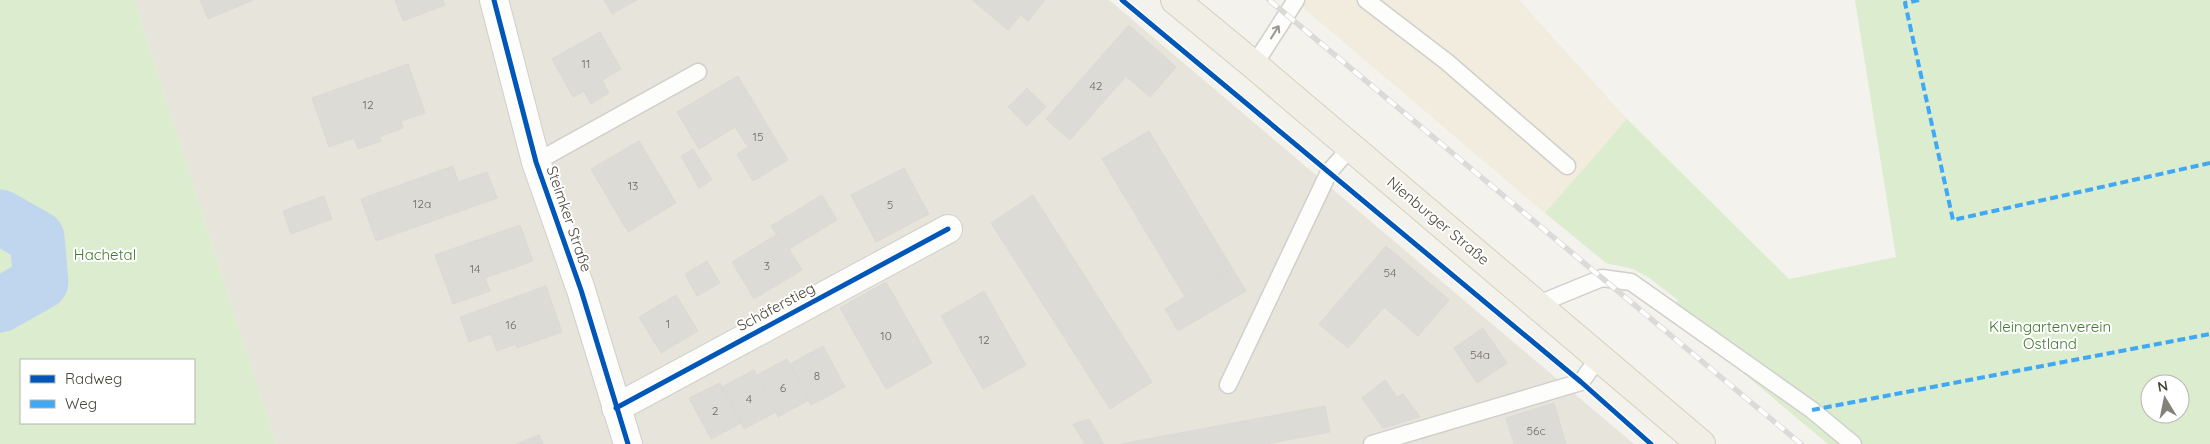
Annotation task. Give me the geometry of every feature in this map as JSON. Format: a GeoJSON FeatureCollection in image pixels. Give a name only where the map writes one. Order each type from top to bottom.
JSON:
{"type":"FeatureCollection","features":[{"type":"Feature","properties":{"kind":"main road","name":"Nienburger Straße"},"geometry":{"type":"LineString","coordinates":[[1174,0],[1254,65],[1536,305],[1600,356],[1701,444]]}},
{"type":"Feature","properties":{"kind":"street","name":"Steimker Straße"},"geometry":{"type":"LineString","coordinates":[[494,0],[536,162],[581,290],[628,444]]}},
{"type":"Feature","properties":{"kind":"street","name":"Schäferstieg"},"geometry":{"type":"LineString","coordinates":[[616,408],[948,229]]}},
{"type":"Feature","properties":{"kind":"lane"},"geometry":{"type":"LineString","coordinates":[[1254,65],[1296,0]]}},
{"type":"Feature","properties":{"kind":"lane"},"geometry":{"type":"LineString","coordinates":[[1366,0],[1447,62],[1567,166]]}},
{"type":"Feature","properties":{"kind":"lane"},"geometry":{"type":"LineString","coordinates":[[536,162],[698,72]]}},
{"type":"Feature","properties":{"kind":"lane"},"geometry":{"type":"LineString","coordinates":[[1228,385],[1329,172],[1351,147]]}},
{"type":"Feature","properties":{"kind":"lane"},"geometry":{"type":"LineString","coordinates":[[1536,305],[1602,278],[1631,282],[1812,410],[1853,444]]}},
{"type":"Feature","properties":{"kind":"lane"},"geometry":{"type":"LineString","coordinates":[[1372,444],[1580,382],[1600,356]]}},
{"type":"Feature","properties":{"kind":"shaded area"},"geometry":{"type":"Polygon","coordinates":[[[134,0],[1109,0],[1634,444],[276,444],[134,0]]]}},
{"type":"Feature","properties":{"kind":"shaded area"},"geometry":{"type":"Polygon","coordinates":[[[1294,0],[1519,0],[1627,119],[1545,213],[1294,0]]]}},
{"type":"Feature","properties":{"kind":"green space","name":"Hachetal"},"geometry":{"type":"Polygon","coordinates":[[[0,0],[134,0],[276,444],[0,444],[0,0]]]}},
{"type":"Feature","properties":{"kind":"green space","name":"Kleingartenverein Ostland"},"geometry":{"type":"Polygon","coordinates":[[[1855,0],[2210,0],[2210,444],[1828,444],[1662,305],[1679,301],[1648,277],[1633,269],[1606,263],[1545,213],[1627,119],[1789,279],[1896,257],[1855,0]]]}},
{"type":"Feature","properties":{"kind":"building"},"geometry":{"type":"Polygon","coordinates":[[[200,0],[253,0],[208,19],[200,0]]]}},
{"type":"Feature","properties":{"kind":"building"},"geometry":{"type":"Polygon","coordinates":[[[395,0],[443,0],[445,5],[403,21],[395,0]]]}},
{"type":"Feature","properties":{"kind":"building"},"geometry":{"type":"Polygon","coordinates":[[[604,0],[637,0],[612,14],[604,0]]]}},
{"type":"Feature","properties":{"kind":"building"},"geometry":{"type":"Polygon","coordinates":[[[972,0],[1045,0],[1028,21],[1021,15],[1008,30],[972,0]]]}},
{"type":"Feature","properties":{"kind":"building"},"geometry":{"type":"Polygon","coordinates":[[[1129,25],[1176,67],[1150,97],[1126,76],[1070,140],[1046,119],[1129,25]]]}},
{"type":"Feature","properties":{"kind":"building"},"geometry":{"type":"Polygon","coordinates":[[[600,32],[621,69],[602,80],[609,93],[591,104],[584,91],[573,97],[552,59],[600,32]]]}},
{"type":"Feature","properties":{"kind":"building"},"geometry":{"type":"Polygon","coordinates":[[[408,64],[425,113],[401,121],[403,128],[379,137],[381,141],[358,149],[354,138],[329,147],[312,98],[408,64]]]}},
{"type":"Feature","properties":{"kind":"building"},"geometry":{"type":"Polygon","coordinates":[[[738,76],[788,160],[753,181],[737,154],[748,147],[735,127],[699,149],[677,112],[738,76]]]}},
{"type":"Feature","properties":{"kind":"building"},"geometry":{"type":"Polygon","coordinates":[[[1027,88],[1046,107],[1027,126],[1008,107],[1027,88]]]}},
{"type":"Feature","properties":{"kind":"building"},"geometry":{"type":"Polygon","coordinates":[[[1149,131],[1232,268],[1185,297],[1102,159],[1149,131]]]}},
{"type":"Feature","properties":{"kind":"building"},"geometry":{"type":"Polygon","coordinates":[[[639,141],[676,203],[628,232],[591,169],[639,141]]]}},
{"type":"Feature","properties":{"kind":"building"},"geometry":{"type":"Polygon","coordinates":[[[693,149],[712,180],[699,188],[681,156],[693,149]]]}},
{"type":"Feature","properties":{"kind":"building"},"geometry":{"type":"Polygon","coordinates":[[[453,166],[458,182],[487,172],[497,198],[376,241],[361,199],[453,166]]]}},
{"type":"Feature","properties":{"kind":"building"},"geometry":{"type":"Polygon","coordinates":[[[904,168],[929,214],[876,242],[851,195],[904,168]]]}},
{"type":"Feature","properties":{"kind":"building"},"geometry":{"type":"Polygon","coordinates":[[[822,195],[837,220],[789,249],[779,233],[777,235],[771,226],[822,195]]]}},
{"type":"Feature","properties":{"kind":"building"},"geometry":{"type":"Polygon","coordinates":[[[1033,195],[1152,382],[1110,409],[991,223],[1033,195]]]}},
{"type":"Feature","properties":{"kind":"building"},"geometry":{"type":"Polygon","coordinates":[[[324,196],[332,219],[291,234],[283,211],[324,196]]]}},
{"type":"Feature","properties":{"kind":"building"},"geometry":{"type":"Polygon","coordinates":[[[520,225],[533,261],[485,278],[490,291],[453,304],[435,255],[520,225]]]}},
{"type":"Feature","properties":{"kind":"building"},"geometry":{"type":"Polygon","coordinates":[[[779,233],[802,270],[754,299],[732,262],[779,233]]]}},
{"type":"Feature","properties":{"kind":"building"},"geometry":{"type":"Polygon","coordinates":[[[1386,246],[1449,300],[1418,336],[1384,307],[1348,348],[1319,324],[1386,246]]]}},
{"type":"Feature","properties":{"kind":"building"},"geometry":{"type":"Polygon","coordinates":[[[707,261],[720,283],[697,296],[685,274],[707,261]]]}},
{"type":"Feature","properties":{"kind":"building"},"geometry":{"type":"Polygon","coordinates":[[[1232,268],[1246,291],[1178,331],[1165,309],[1232,268]]]}},
{"type":"Feature","properties":{"kind":"building"},"geometry":{"type":"Polygon","coordinates":[[[886,282],[932,363],[886,389],[840,308],[886,282]]]}},
{"type":"Feature","properties":{"kind":"building"},"geometry":{"type":"Polygon","coordinates":[[[546,286],[562,332],[517,348],[516,344],[497,351],[491,334],[469,342],[460,317],[546,286]]]}},
{"type":"Feature","properties":{"kind":"building"},"geometry":{"type":"Polygon","coordinates":[[[984,291],[1026,365],[983,389],[941,316],[984,291]]]}},
{"type":"Feature","properties":{"kind":"building"},"geometry":{"type":"Polygon","coordinates":[[[676,295],[698,331],[661,353],[639,317],[676,295]]]}},
{"type":"Feature","properties":{"kind":"building"},"geometry":{"type":"Polygon","coordinates":[[[1483,328],[1507,363],[1477,383],[1454,348],[1483,328]]]}},
{"type":"Feature","properties":{"kind":"building"},"geometry":{"type":"Polygon","coordinates":[[[823,346],[845,387],[811,405],[790,364],[823,346]]]}},
{"type":"Feature","properties":{"kind":"building"},"geometry":{"type":"Polygon","coordinates":[[[787,359],[809,400],[778,417],[757,375],[787,359]]]}},
{"type":"Feature","properties":{"kind":"building"},"geometry":{"type":"Polygon","coordinates":[[[754,370],[776,412],[744,429],[722,387],[754,370]]]}},
{"type":"Feature","properties":{"kind":"building"},"geometry":{"type":"Polygon","coordinates":[[[1385,380],[1397,397],[1403,394],[1420,417],[1383,428],[1362,398],[1385,380]]]}},
{"type":"Feature","properties":{"kind":"building"},"geometry":{"type":"Polygon","coordinates":[[[720,383],[741,423],[711,439],[689,398],[720,383]]]}},
{"type":"Feature","properties":{"kind":"building"},"geometry":{"type":"Polygon","coordinates":[[[1554,403],[1566,444],[1514,444],[1506,418],[1554,403]]]}},
{"type":"Feature","properties":{"kind":"building"},"geometry":{"type":"Polygon","coordinates":[[[1325,406],[1330,432],[1266,444],[1121,444],[1325,406]]]}},
{"type":"Feature","properties":{"kind":"building"},"geometry":{"type":"Polygon","coordinates":[[[1089,419],[1104,444],[1085,444],[1073,424],[1089,419]]]}},
{"type":"Feature","properties":{"kind":"building"},"geometry":{"type":"Polygon","coordinates":[[[539,435],[543,444],[516,444],[539,435]]]}},
{"type":"Feature","properties":{"kind":"waterway"},"geometry":{"type":"LineString","coordinates":[[0,217],[37,238],[41,282],[0,305]]}},
{"type":"Feature","properties":{"kind":"railway"},"geometry":{"type":"LineString","coordinates":[[1269,0],[1801,444]]}},
{"type":"Feature","properties":{"kind":"marked path"},"geometry":{"type":"LineString","coordinates":[[1919,0],[1905,3],[1953,220],[2210,163]]}},
{"type":"Feature","properties":{"kind":"marked path"},"geometry":{"type":"LineString","coordinates":[[1812,410],[2210,334]]}},
{"type":"Feature","properties":{"kind":"cycle path"},"geometry":{"type":"LineString","coordinates":[[494,0],[536,162],[581,290],[628,444]]}},
{"type":"Feature","properties":{"kind":"cycle path"},"geometry":{"type":"LineString","coordinates":[[1122,0],[1581,382],[1651,444]]}},
{"type":"Feature","properties":{"kind":"cycle path"},"geometry":{"type":"LineString","coordinates":[[616,408],[948,229]]}}]}
